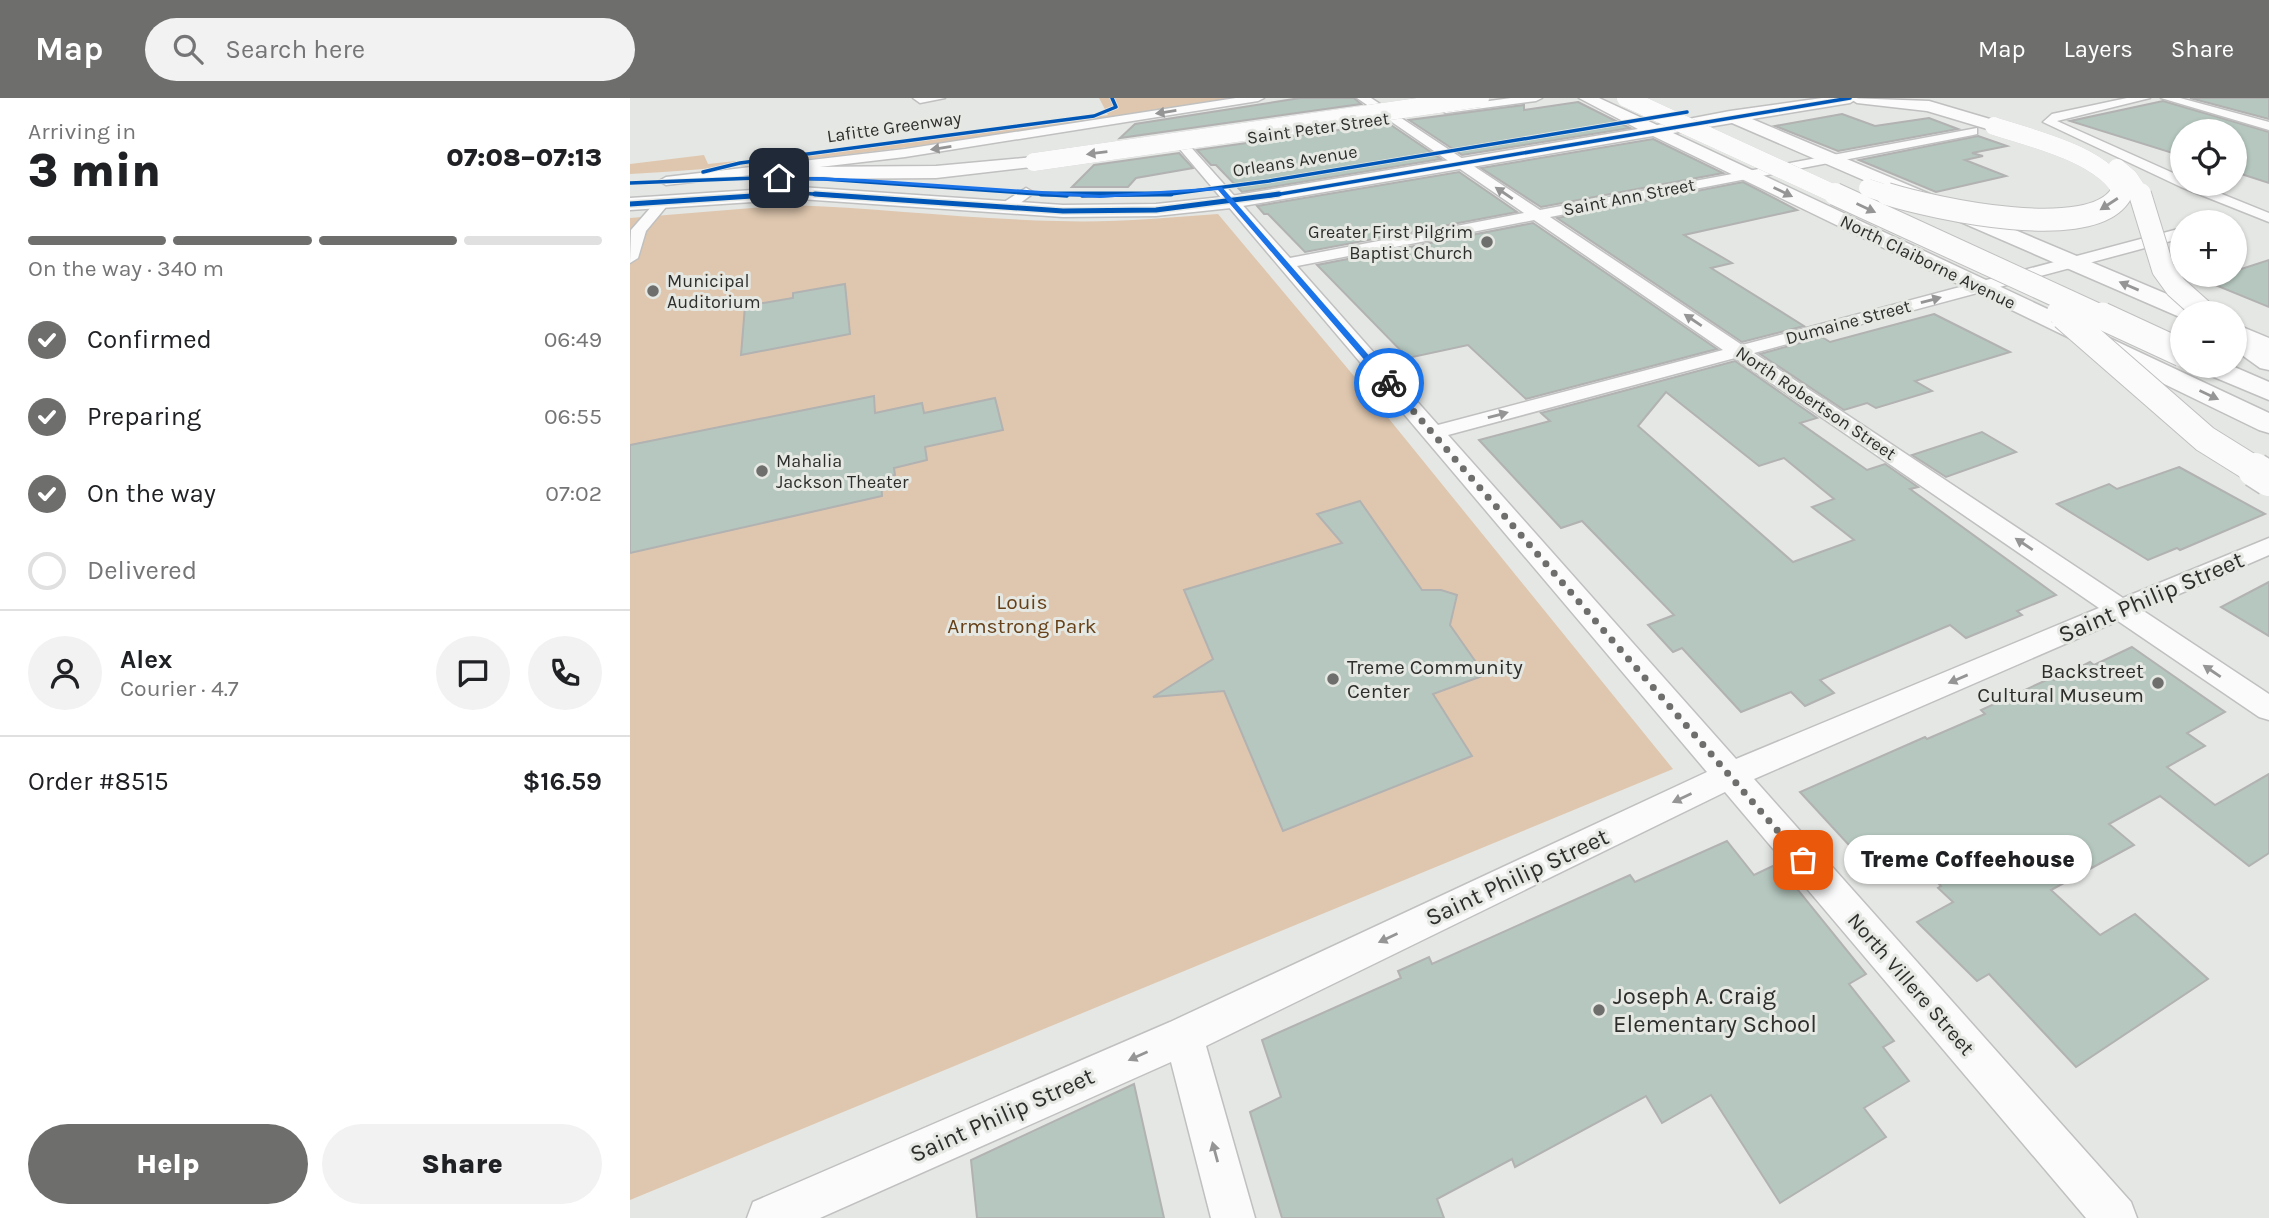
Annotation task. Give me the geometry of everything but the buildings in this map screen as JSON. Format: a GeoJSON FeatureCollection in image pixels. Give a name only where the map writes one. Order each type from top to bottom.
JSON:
{"type":"FeatureCollection","features":[{"type":"Feature","properties":{"kind":"main road"},"geometry":{"type":"LineString","coordinates":[[756,178],[805,173],[936,172],[1034,162],[1480,98]]}},
{"type":"Feature","properties":{"kind":"main road","name":"North Claiborne Avenue"},"geometry":{"type":"LineString","coordinates":[[1587,98],[2269,424]]}},
{"type":"Feature","properties":{"kind":"main road"},"geometry":{"type":"LineString","coordinates":[[1626,98],[2170,348]]}},
{"type":"Feature","properties":{"kind":"main road"},"geometry":{"type":"LineString","coordinates":[[1653,98],[2073,262],[2170,304]]}},
{"type":"Feature","properties":{"kind":"main road"},"geometry":{"type":"LineString","coordinates":[[1686,98],[2170,326]]}},
{"type":"Feature","properties":{"kind":"main road","name":"Orleans Avenue"},"geometry":{"type":"LineString","coordinates":[[1645,125],[1710,108],[1776,98]]}},
{"type":"Feature","properties":{"kind":"main road","name":"Orleans Avenue"},"geometry":{"type":"LineString","coordinates":[[630,204],[800,193],[1109,212],[1645,125],[1730,117],[1850,98]]}},
{"type":"Feature","properties":{"kind":"main road"},"geometry":{"type":"LineString","coordinates":[[1857,98],[1928,106],[2001,126],[2099,158],[2133,179],[2138,186],[2162,269],[2192,301]]}},
{"type":"Feature","properties":{"kind":"main road"},"geometry":{"type":"LineString","coordinates":[[1819,162],[1899,198],[1984,215],[2061,219],[2091,214],[2116,203],[2121,194],[2120,187],[2101,168],[2081,156],[1927,98]]}},
{"type":"Feature","properties":{"kind":"main road","name":"Orleans Avenue"},"geometry":{"type":"LineString","coordinates":[[630,183],[756,178],[865,181],[1132,196],[1226,195]]}},
{"type":"Feature","properties":{"kind":"main road"},"geometry":{"type":"LineString","coordinates":[[1922,234],[2075,323],[2205,439],[2269,478]]}},
{"type":"Feature","properties":{"kind":"main road"},"geometry":{"type":"LineString","coordinates":[[2247,337],[2269,347]]}},
{"type":"Feature","properties":{"kind":"main road"},"geometry":{"type":"LineString","coordinates":[[2247,346],[2269,362]]}},
{"type":"Feature","properties":{"kind":"main road"},"geometry":{"type":"LineString","coordinates":[[2247,360],[2269,370]]}},
{"type":"Feature","properties":{"kind":"main road"},"geometry":{"type":"LineString","coordinates":[[2238,378],[2269,392]]}},
{"type":"Feature","properties":{"kind":"street"},"geometry":{"type":"LineString","coordinates":[[919,99],[939,98]]}},
{"type":"Feature","properties":{"kind":"street"},"geometry":{"type":"LineString","coordinates":[[666,180],[893,155],[1258,98]]}},
{"type":"Feature","properties":{"kind":"street","name":"North Robertson Street"},"geometry":{"type":"LineString","coordinates":[[1363,98],[2269,709]]}},
{"type":"Feature","properties":{"kind":"street","name":"Saint Peter Street"},"geometry":{"type":"LineString","coordinates":[[1184,147],[1536,98]]}},
{"type":"Feature","properties":{"kind":"street"},"geometry":{"type":"LineString","coordinates":[[2144,98],[2056,116],[2049,122],[2170,177]]}},
{"type":"Feature","properties":{"kind":"street"},"geometry":{"type":"LineString","coordinates":[[2167,98],[2269,126]]}},
{"type":"Feature","properties":{"kind":"street","name":"Saint Ann Street"},"geometry":{"type":"LineString","coordinates":[[1285,264],[1973,131]]}},
{"type":"Feature","properties":{"kind":"street","name":"North Villere Street"},"geometry":{"type":"LineString","coordinates":[[1184,147],[2115,1218]]}},
{"type":"Feature","properties":{"kind":"street"},"geometry":{"type":"LineString","coordinates":[[1006,207],[1026,192]]}},
{"type":"Feature","properties":{"kind":"street"},"geometry":{"type":"LineString","coordinates":[[2218,196],[2265,214]]}},
{"type":"Feature","properties":{"kind":"street"},"geometry":{"type":"LineString","coordinates":[[630,258],[634,236],[664,201]]}},
{"type":"Feature","properties":{"kind":"street"},"geometry":{"type":"LineString","coordinates":[[2247,217],[2265,214]]}},
{"type":"Feature","properties":{"kind":"street","name":"Dumaine Street"},"geometry":{"type":"LineString","coordinates":[[1432,433],[2170,236]]}},
{"type":"Feature","properties":{"kind":"street","name":"Saint Philip Street"},"geometry":{"type":"LineString","coordinates":[[769,1218],[1184,1035],[1730,775],[2269,546]]}},
{"type":"Feature","properties":{"kind":"street"},"geometry":{"type":"LineString","coordinates":[[1184,1035],[1233,1218]]}},
{"type":"Feature","properties":{"kind":"green space"},"geometry":{"type":"Polygon","coordinates":[[[1099,98],[1239,98],[860,153],[630,174],[630,164],[704,155],[708,164],[736,161],[736,164],[960,132],[962,135],[1108,115],[1099,98]]]}},
{"type":"Feature","properties":{"kind":"green space","name":"Louis Armstrong Park"},"geometry":{"type":"Polygon","coordinates":[[[790,205],[1077,221],[1218,214],[1364,388],[1673,769],[630,1200],[630,218],[790,205]]]}},
{"type":"Feature","properties":{"kind":"cycle path","name":"Lafitte Greenway"},"geometry":{"type":"LineString","coordinates":[[703,172],[740,163],[1094,116],[1116,107],[1112,98]]}},
{"type":"Feature","properties":{"kind":"cycle path"},"geometry":{"type":"LineString","coordinates":[[630,204],[800,193],[1063,211],[1156,210],[1231,202],[1850,98]]}},
{"type":"Feature","properties":{"kind":"cycle path"},"geometry":{"type":"LineString","coordinates":[[630,183],[756,178],[824,179],[1070,196],[1171,194],[1269,181],[1687,112]]}},
{"type":"Feature","properties":{"kind":"way so far"},"geometry":{"type":"LineString","coordinates":[[1389,383],[1803,860]]}},
{"type":"Feature","properties":{"kind":"place","name":"Greater First Pilgrim Baptist Church"},"geometry":{"type":"Point","coordinates":[1487,242]}},
{"type":"Feature","properties":{"kind":"place","name":"Municipal Auditorium"},"geometry":{"type":"Point","coordinates":[653,291]}},
{"type":"Feature","properties":{"kind":"place","name":"Mahalia Jackson Theater"},"geometry":{"type":"Point","coordinates":[762,471]}},
{"type":"Feature","properties":{"kind":"place","name":"Treme Community Center"},"geometry":{"type":"Point","coordinates":[1333,679]}},
{"type":"Feature","properties":{"kind":"place","name":"Backstreet Cultural Museum"},"geometry":{"type":"Point","coordinates":[2158,683]}},
{"type":"Feature","properties":{"kind":"place","name":"Treme Coffeehouse"},"geometry":{"type":"Point","coordinates":[1803,860]}},
{"type":"Feature","properties":{"kind":"place","name":"Joseph A. Craig Elementary School"},"geometry":{"type":"Point","coordinates":[1599,1010]}},
{"type":"Feature","properties":{"kind":"route"},"geometry":{"type":"LineString","coordinates":[[779,178],[1100,197],[1220,189],[1389,383]]}}]}
